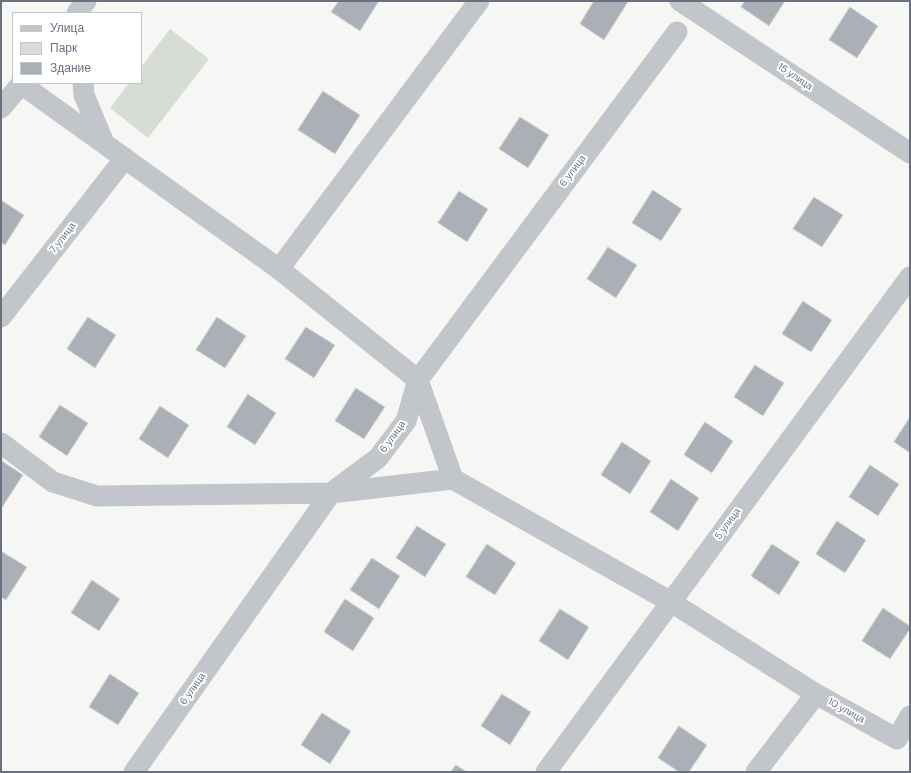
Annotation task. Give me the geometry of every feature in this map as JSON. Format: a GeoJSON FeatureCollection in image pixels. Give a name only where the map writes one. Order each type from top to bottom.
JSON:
{"type":"FeatureCollection","features":[{"type":"Feature","properties":{"kind":"street"},"geometry":{"type":"LineString","coordinates":[[78,12],[87,1]]}},
{"type":"Feature","properties":{"kind":"street"},"geometry":{"type":"LineString","coordinates":[[86,12],[87,1]]}},
{"type":"Feature","properties":{"kind":"street"},"geometry":{"type":"LineString","coordinates":[[279,269],[479,1]]}},
{"type":"Feature","properties":{"kind":"street","name":"15 улица"},"geometry":{"type":"LineString","coordinates":[[680,1],[910,153]]}},
{"type":"Feature","properties":{"kind":"street","name":"6 улица"},"geometry":{"type":"LineString","coordinates":[[134,772],[331,493],[378,458],[406,421],[418,380],[677,32]]}},
{"type":"Feature","properties":{"kind":"street"},"geometry":{"type":"LineString","coordinates":[[1,108],[21,84],[279,269],[418,380],[453,479]]}},
{"type":"Feature","properties":{"kind":"street"},"geometry":{"type":"LineString","coordinates":[[83,84],[84,95],[104,143]]}},
{"type":"Feature","properties":{"kind":"street","name":"7 улица"},"geometry":{"type":"LineString","coordinates":[[1,317],[125,158]]}},
{"type":"Feature","properties":{"kind":"street","name":"5 улица"},"geometry":{"type":"LineString","coordinates":[[546,772],[910,277]]}},
{"type":"Feature","properties":{"kind":"street"},"geometry":{"type":"LineString","coordinates":[[1,443],[53,482],[97,496],[331,493],[453,479],[671,602],[816,694]]}},
{"type":"Feature","properties":{"kind":"street","name":"10 улица"},"geometry":{"type":"LineString","coordinates":[[756,772],[816,694],[897,739],[910,716]]}},
{"type":"Feature","properties":{"kind":"green space"},"geometry":{"type":"Polygon","coordinates":[[[170,29],[209,59],[148,138],[110,108],[128,84],[142,84],[142,66],[170,29]]]}},
{"type":"Feature","properties":{"kind":"building"},"geometry":{"type":"Polygon","coordinates":[[[339,1],[379,1],[360,31],[331,12],[339,1]]]}},
{"type":"Feature","properties":{"kind":"building"},"geometry":{"type":"Polygon","coordinates":[[[594,1],[628,2],[604,40],[580,24],[594,1]]]}},
{"type":"Feature","properties":{"kind":"building"},"geometry":{"type":"Polygon","coordinates":[[[745,1],[785,1],[769,26],[741,7],[745,1]]]}},
{"type":"Feature","properties":{"kind":"building"},"geometry":{"type":"Polygon","coordinates":[[[850,7],[878,26],[857,58],[829,40],[850,7]]]}},
{"type":"Feature","properties":{"kind":"building"},"geometry":{"type":"Polygon","coordinates":[[[323,91],[360,115],[335,154],[298,130],[323,91]]]}},
{"type":"Feature","properties":{"kind":"building"},"geometry":{"type":"Polygon","coordinates":[[[520,117],[549,135],[528,168],[499,149],[520,117]]]}},
{"type":"Feature","properties":{"kind":"building"},"geometry":{"type":"Polygon","coordinates":[[[653,190],[682,209],[661,241],[632,223],[653,190]]]}},
{"type":"Feature","properties":{"kind":"building"},"geometry":{"type":"Polygon","coordinates":[[[459,191],[488,209],[467,242],[438,223],[459,191]]]}},
{"type":"Feature","properties":{"kind":"building"},"geometry":{"type":"Polygon","coordinates":[[[814,197],[843,215],[822,247],[793,229],[814,197]]]}},
{"type":"Feature","properties":{"kind":"building"},"geometry":{"type":"Polygon","coordinates":[[[1,200],[24,215],[5,245],[1,243],[1,200]]]}},
{"type":"Feature","properties":{"kind":"building"},"geometry":{"type":"Polygon","coordinates":[[[608,247],[637,265],[616,298],[587,279],[608,247]]]}},
{"type":"Feature","properties":{"kind":"building"},"geometry":{"type":"Polygon","coordinates":[[[803,301],[832,320],[811,352],[782,334],[803,301]]]}},
{"type":"Feature","properties":{"kind":"building"},"geometry":{"type":"Polygon","coordinates":[[[88,317],[116,335],[95,368],[67,349],[88,317]]]}},
{"type":"Feature","properties":{"kind":"building"},"geometry":{"type":"Polygon","coordinates":[[[217,317],[246,336],[225,368],[196,350],[217,317]]]}},
{"type":"Feature","properties":{"kind":"building"},"geometry":{"type":"Polygon","coordinates":[[[306,327],[335,345],[314,378],[285,359],[306,327]]]}},
{"type":"Feature","properties":{"kind":"building"},"geometry":{"type":"Polygon","coordinates":[[[755,365],[784,383],[763,416],[734,397],[755,365]]]}},
{"type":"Feature","properties":{"kind":"building"},"geometry":{"type":"Polygon","coordinates":[[[356,388],[385,407],[364,439],[335,421],[356,388]]]}},
{"type":"Feature","properties":{"kind":"building"},"geometry":{"type":"Polygon","coordinates":[[[248,394],[276,413],[255,445],[227,427],[248,394]]]}},
{"type":"Feature","properties":{"kind":"building"},"geometry":{"type":"Polygon","coordinates":[[[60,405],[88,423],[67,456],[39,437],[60,405]]]}},
{"type":"Feature","properties":{"kind":"building"},"geometry":{"type":"Polygon","coordinates":[[[160,406],[189,425],[168,458],[139,439],[160,406]]]}},
{"type":"Feature","properties":{"kind":"building"},"geometry":{"type":"Polygon","coordinates":[[[910,417],[910,453],[894,442],[910,417]]]}},
{"type":"Feature","properties":{"kind":"building"},"geometry":{"type":"Polygon","coordinates":[[[705,422],[733,441],[712,473],[684,455],[705,422]]]}},
{"type":"Feature","properties":{"kind":"building"},"geometry":{"type":"Polygon","coordinates":[[[622,442],[651,461],[630,494],[601,475],[622,442]]]}},
{"type":"Feature","properties":{"kind":"building"},"geometry":{"type":"Polygon","coordinates":[[[2,461],[23,475],[1,509],[1,463],[2,461]]]}},
{"type":"Feature","properties":{"kind":"building"},"geometry":{"type":"Polygon","coordinates":[[[870,465],[899,484],[878,516],[849,497],[870,465]]]}},
{"type":"Feature","properties":{"kind":"building"},"geometry":{"type":"Polygon","coordinates":[[[671,479],[699,498],[678,531],[650,512],[671,479]]]}},
{"type":"Feature","properties":{"kind":"building"},"geometry":{"type":"Polygon","coordinates":[[[837,521],[866,540],[845,573],[816,554],[837,521]]]}},
{"type":"Feature","properties":{"kind":"building"},"geometry":{"type":"Polygon","coordinates":[[[417,526],[446,544],[425,577],[396,558],[417,526]]]}},
{"type":"Feature","properties":{"kind":"building"},"geometry":{"type":"Polygon","coordinates":[[[487,544],[516,563],[495,595],[466,577],[487,544]]]}},
{"type":"Feature","properties":{"kind":"building"},"geometry":{"type":"Polygon","coordinates":[[[772,544],[800,562],[779,595],[751,576],[772,544]]]}},
{"type":"Feature","properties":{"kind":"building"},"geometry":{"type":"Polygon","coordinates":[[[1,551],[27,567],[6,600],[1,597],[1,551]]]}},
{"type":"Feature","properties":{"kind":"building"},"geometry":{"type":"Polygon","coordinates":[[[372,558],[400,576],[379,609],[350,590],[372,558]]]}},
{"type":"Feature","properties":{"kind":"building"},"geometry":{"type":"Polygon","coordinates":[[[92,580],[120,599],[99,631],[71,613],[92,580]]]}},
{"type":"Feature","properties":{"kind":"building"},"geometry":{"type":"Polygon","coordinates":[[[345,599],[374,618],[353,651],[324,632],[345,599]]]}},
{"type":"Feature","properties":{"kind":"building"},"geometry":{"type":"Polygon","coordinates":[[[883,608],[910,626],[910,629],[890,659],[862,641],[883,608]]]}},
{"type":"Feature","properties":{"kind":"building"},"geometry":{"type":"Polygon","coordinates":[[[560,609],[589,627],[568,660],[539,641],[560,609]]]}},
{"type":"Feature","properties":{"kind":"building"},"geometry":{"type":"Polygon","coordinates":[[[110,674],[139,693],[118,725],[89,707],[110,674]]]}},
{"type":"Feature","properties":{"kind":"building"},"geometry":{"type":"Polygon","coordinates":[[[502,694],[531,712],[510,745],[481,726],[502,694]]]}},
{"type":"Feature","properties":{"kind":"building"},"geometry":{"type":"Polygon","coordinates":[[[322,713],[351,731],[330,764],[301,745],[322,713]]]}},
{"type":"Feature","properties":{"kind":"building"},"geometry":{"type":"Polygon","coordinates":[[[679,726],[707,745],[689,772],[679,772],[658,758],[679,726]]]}},
{"type":"Feature","properties":{"kind":"building"},"geometry":{"type":"Polygon","coordinates":[[[456,765],[467,772],[451,772],[456,765]]]}}]}
